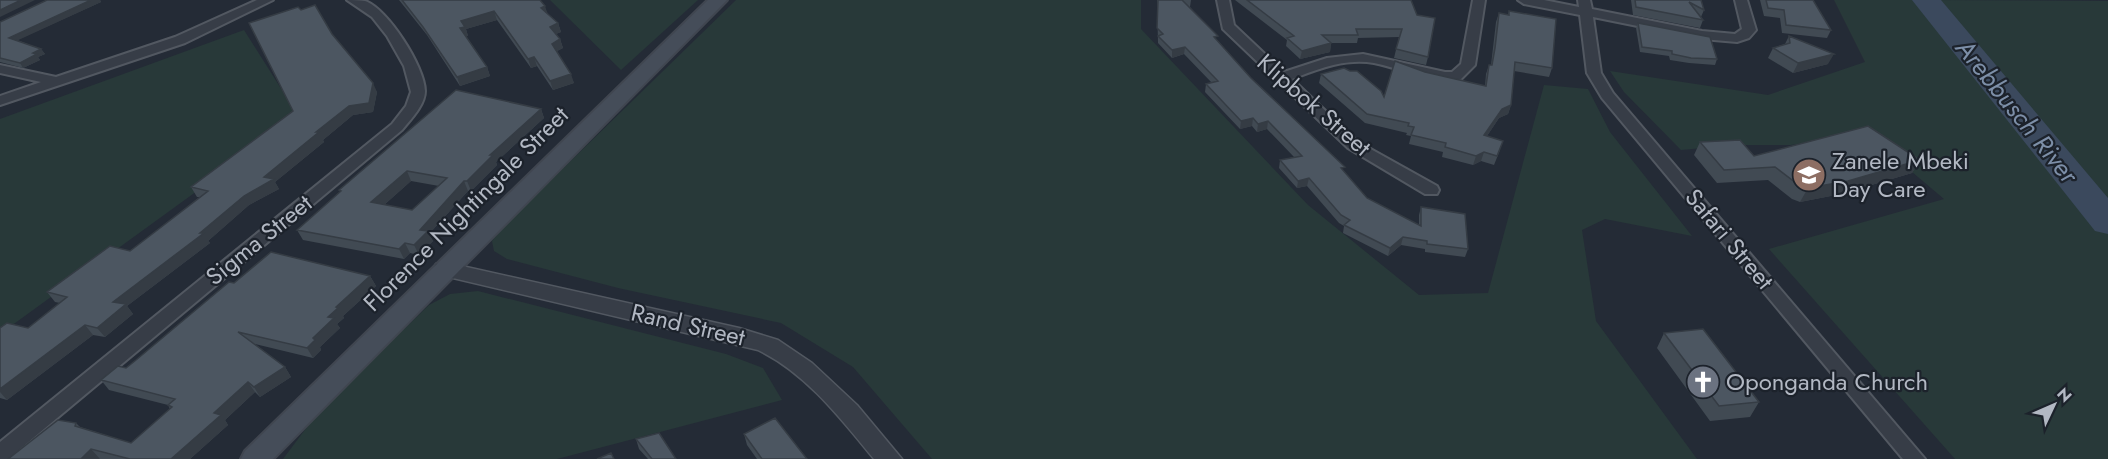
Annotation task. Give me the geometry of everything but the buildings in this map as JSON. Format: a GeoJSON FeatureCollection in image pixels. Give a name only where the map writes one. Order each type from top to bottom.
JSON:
{"type":"FeatureCollection","features":[{"type":"Feature","properties":{"kind":"main road","name":"Florence Nightingale Street"},"geometry":{"type":"LineString","coordinates":[[255,459],[444,269],[718,0]]}},
{"type":"Feature","properties":{"kind":"street"},"geometry":{"type":"LineString","coordinates":[[0,101],[180,40],[267,0]]}},
{"type":"Feature","properties":{"kind":"street","name":"Sigma Street"},"geometry":{"type":"LineString","coordinates":[[0,454],[403,120],[418,94],[418,79],[384,22],[366,6],[353,0]]}},
{"type":"Feature","properties":{"kind":"street","name":"Klipbok Street"},"geometry":{"type":"LineString","coordinates":[[1223,0],[1228,26],[1281,78],[1359,149],[1431,190]]}},
{"type":"Feature","properties":{"kind":"street"},"geometry":{"type":"LineString","coordinates":[[1281,78],[1318,64],[1355,57],[1374,59],[1430,75],[1456,76],[1468,65],[1479,0]]}},
{"type":"Feature","properties":{"kind":"street"},"geometry":{"type":"LineString","coordinates":[[1524,0],[1584,5],[1702,35],[1737,38],[1749,30],[1741,0]]}},
{"type":"Feature","properties":{"kind":"street","name":"Safari Street"},"geometry":{"type":"LineString","coordinates":[[1584,5],[1594,73],[1607,95],[1915,459]]}},
{"type":"Feature","properties":{"kind":"street"},"geometry":{"type":"LineString","coordinates":[[0,69],[55,82]]}},
{"type":"Feature","properties":{"kind":"street","name":"Rand Street"},"geometry":{"type":"LineString","coordinates":[[444,269],[739,336],[768,345],[799,365],[826,388],[889,459]]}},
{"type":"Feature","properties":{"kind":"shaded area"},"geometry":{"type":"Polygon","coordinates":[[[550,0],[698,0],[621,70],[550,0]]]}},
{"type":"Feature","properties":{"kind":"shaded area"},"geometry":{"type":"Polygon","coordinates":[[[736,0],[1141,0],[1141,29],[1308,205],[1419,295],[1488,293],[1544,85],[1588,89],[1610,132],[1692,236],[1605,219],[1582,230],[1596,321],[1697,459],[932,459],[853,367],[781,323],[618,288],[507,259],[494,251],[492,241],[505,225],[736,0]]]}},
{"type":"Feature","properties":{"kind":"shaded area"},"geometry":{"type":"Polygon","coordinates":[[[1834,0],[1925,0],[2104,220],[1926,0],[2108,1],[2108,459],[1955,459],[1769,249],[1944,199],[1866,133],[1791,145],[1736,145],[1681,150],[1624,92],[1610,71],[1768,95],[1865,62],[1834,0]]]}},
{"type":"Feature","properties":{"kind":"shaded area"},"geometry":{"type":"Polygon","coordinates":[[[244,30],[299,117],[0,334],[0,119],[244,30]]]}},
{"type":"Feature","properties":{"kind":"shaded area"},"geometry":{"type":"Polygon","coordinates":[[[478,291],[726,354],[763,368],[782,400],[557,459],[283,459],[319,411],[429,305],[450,294],[478,291]]]}},
{"type":"Feature","properties":{"kind":"waterway","name":"Arebbusch River"},"geometry":{"type":"LineString","coordinates":[[1926,0],[2108,222]]}},
{"type":"Feature","properties":{"kind":"place","name":"Zanele Mbeki Day Care"},"geometry":{"type":"Point","coordinates":[1809,175]}},
{"type":"Feature","properties":{"kind":"place","name":"Oponganda Church"},"geometry":{"type":"Point","coordinates":[1703,382]}}]}
